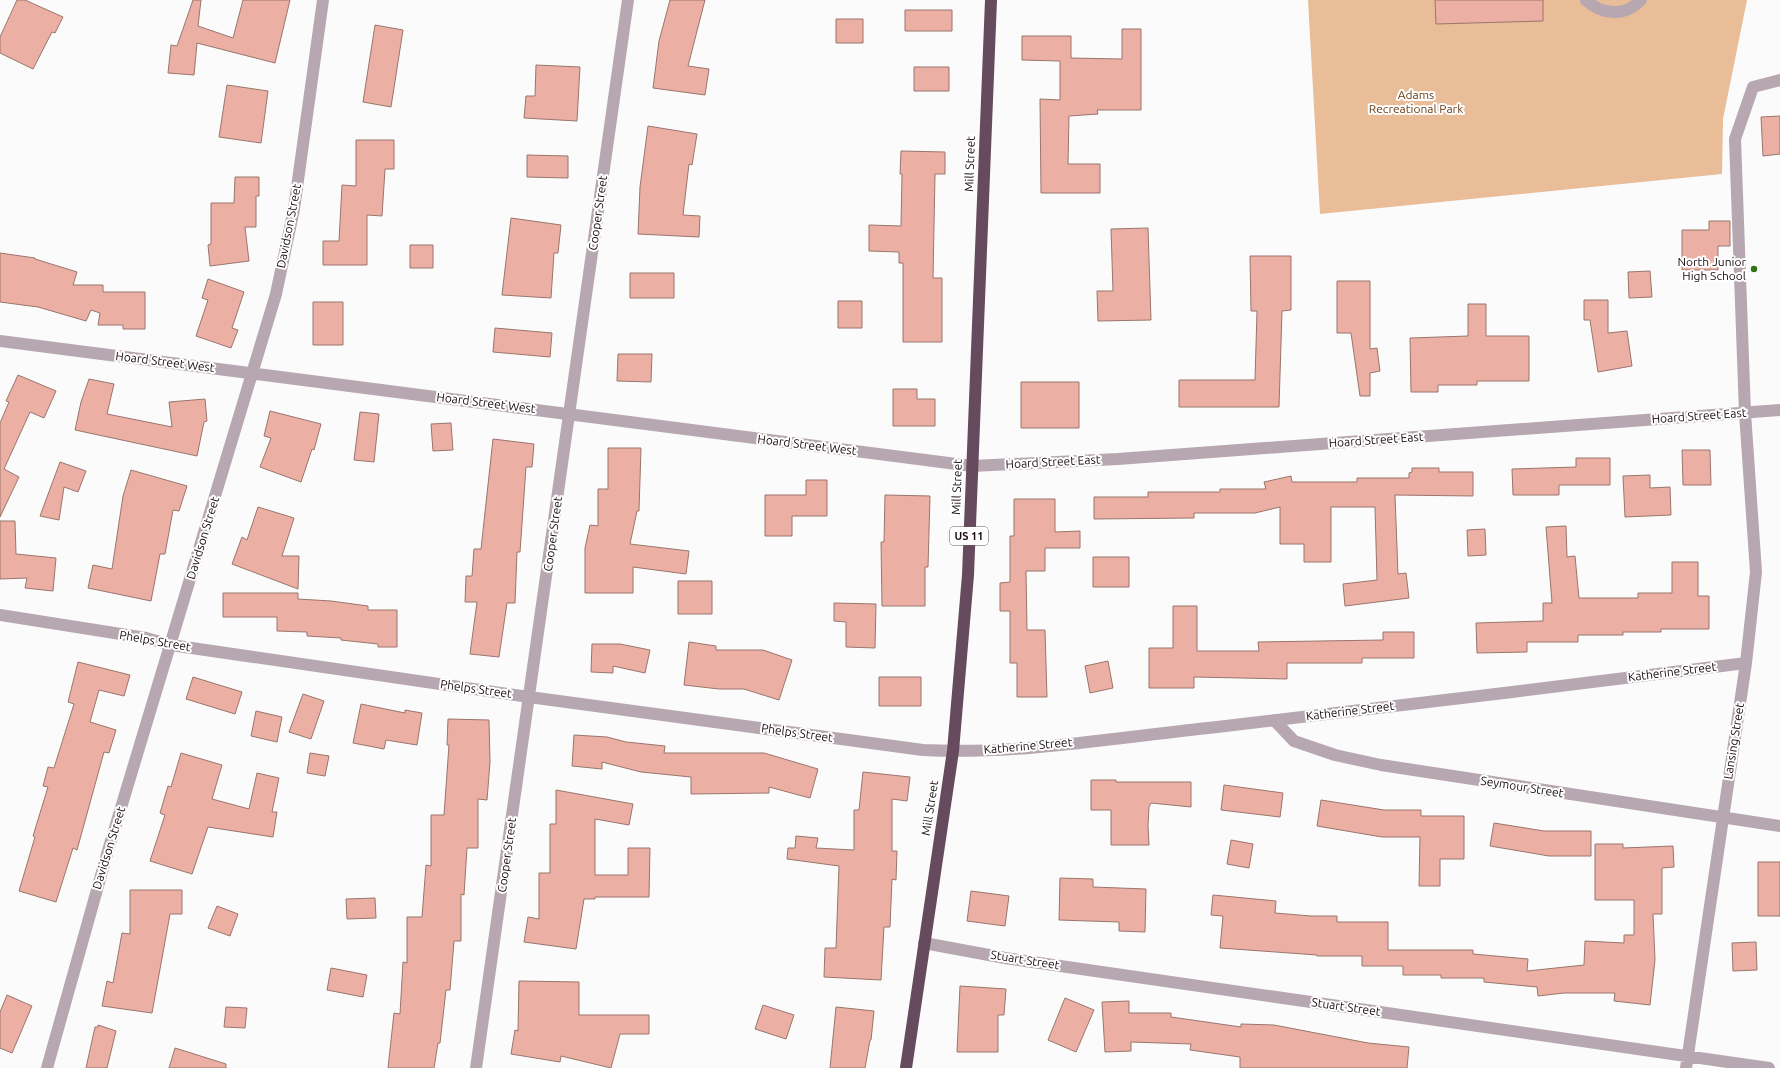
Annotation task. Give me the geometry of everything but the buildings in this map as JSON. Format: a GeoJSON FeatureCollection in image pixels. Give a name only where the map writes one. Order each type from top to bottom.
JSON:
{"type":"FeatureCollection","features":[{"type":"Feature","properties":{"kind":"highway","name":"Mill Street"},"geometry":{"type":"LineString","coordinates":[[906,1068],[953,751],[968,575],[991,0]]}},
{"type":"Feature","properties":{"kind":"street","name":"Davidson Street"},"geometry":{"type":"LineString","coordinates":[[47,1068],[107,854],[276,294],[294,209],[323,0]]}},
{"type":"Feature","properties":{"kind":"street","name":"Cooper Street"},"geometry":{"type":"LineString","coordinates":[[476,1068],[628,0]]}},
{"type":"Feature","properties":{"kind":"street"},"geometry":{"type":"LineString","coordinates":[[1586,0],[1594,8],[1618,13],[1637,4],[1641,0]]}},
{"type":"Feature","properties":{"kind":"street","name":"Lansing Street"},"geometry":{"type":"LineString","coordinates":[[1687,1062],[1746,664],[1756,572],[1745,413],[1735,139],[1753,87],[1780,80]]}},
{"type":"Feature","properties":{"kind":"street","name":"Hoard Street West"},"geometry":{"type":"LineString","coordinates":[[0,341],[972,466]]}},
{"type":"Feature","properties":{"kind":"street","name":"Hoard Street East"},"geometry":{"type":"LineString","coordinates":[[972,466],[1118,459],[1780,410]]}},
{"type":"Feature","properties":{"kind":"street","name":"Phelps Street"},"geometry":{"type":"LineString","coordinates":[[0,616],[146,638],[171,645],[529,696],[922,750],[953,751]]}},
{"type":"Feature","properties":{"kind":"street","name":"Katherine Street"},"geometry":{"type":"LineString","coordinates":[[953,751],[1008,750],[1746,664]]}},
{"type":"Feature","properties":{"kind":"street","name":"Seymour Street"},"geometry":{"type":"LineString","coordinates":[[1274,720],[1294,740],[1335,755],[1381,765],[1780,826]]}},
{"type":"Feature","properties":{"kind":"street","name":"Stuart Street"},"geometry":{"type":"LineString","coordinates":[[924,943],[1005,958],[1687,1062],[1769,1068]]}},
{"type":"Feature","properties":{"kind":"green space","name":"Adams Recreational Park"},"geometry":{"type":"Polygon","coordinates":[[[1308,0],[1747,0],[1723,119],[1722,174],[1320,214],[1308,0]]]}},
{"type":"Feature","properties":{"kind":"place","name":"North Junior High School"},"geometry":{"type":"Point","coordinates":[1754,269]}}]}
